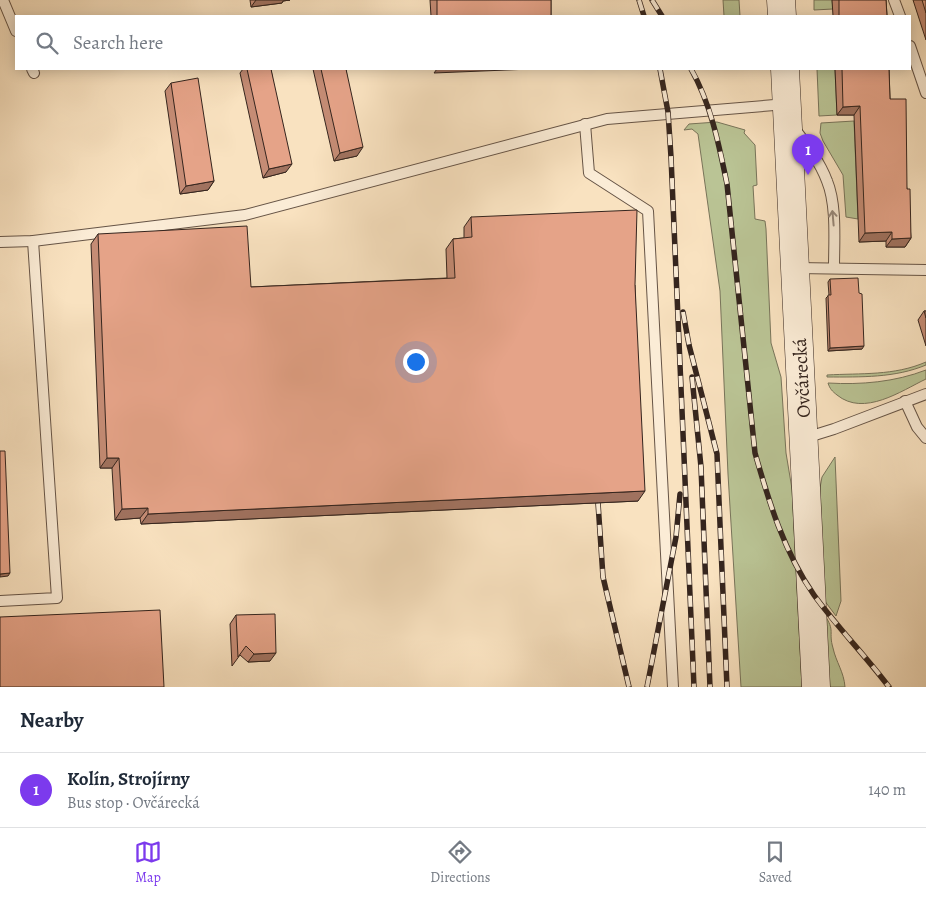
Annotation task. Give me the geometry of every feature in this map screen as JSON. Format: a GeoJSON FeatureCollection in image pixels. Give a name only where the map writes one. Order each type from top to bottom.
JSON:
{"type":"FeatureCollection","features":[{"type":"Feature","properties":{"kind":"main road"},"geometry":{"type":"LineString","coordinates":[[781,0],[782,15]]}},
{"type":"Feature","properties":{"kind":"main road","name":"Ovčárecká"},"geometry":{"type":"LineString","coordinates":[[785,70],[816,687]]}},
{"type":"Feature","properties":{"kind":"lane"},"geometry":{"type":"LineString","coordinates":[[3,0],[15,29]]}},
{"type":"Feature","properties":{"kind":"lane"},"geometry":{"type":"LineString","coordinates":[[894,0],[900,15]]}},
{"type":"Feature","properties":{"kind":"lane"},"geometry":{"type":"LineString","coordinates":[[911,49],[926,93]]}},
{"type":"Feature","properties":{"kind":"lane"},"geometry":{"type":"LineString","coordinates":[[0,242],[33,240],[245,215],[607,119],[650,114],[787,111],[813,153],[828,183],[834,220],[834,267]]}},
{"type":"Feature","properties":{"kind":"lane"},"geometry":{"type":"LineString","coordinates":[[586,124],[589,173],[648,211],[673,687]]}},
{"type":"Feature","properties":{"kind":"lane"},"geometry":{"type":"LineString","coordinates":[[0,600],[57,598],[33,240]]}},
{"type":"Feature","properties":{"kind":"lane"},"geometry":{"type":"LineString","coordinates":[[795,268],[834,267],[926,270]]}},
{"type":"Feature","properties":{"kind":"lane"},"geometry":{"type":"LineString","coordinates":[[804,438],[834,429],[926,394]]}},
{"type":"Feature","properties":{"kind":"lane"},"geometry":{"type":"LineString","coordinates":[[905,401],[917,427],[926,438]]}},
{"type":"Feature","properties":{"kind":"green space"},"geometry":{"type":"Polygon","coordinates":[[[723,0],[739,0],[740,15],[724,15],[723,0]]]}},
{"type":"Feature","properties":{"kind":"green space"},"geometry":{"type":"Polygon","coordinates":[[[814,0],[832,0],[833,9],[814,10],[814,0]]]}},
{"type":"Feature","properties":{"kind":"green space"},"geometry":{"type":"Polygon","coordinates":[[[817,70],[835,70],[837,115],[819,116],[817,70]]]}},
{"type":"Feature","properties":{"kind":"green space"},"geometry":{"type":"Polygon","coordinates":[[[854,121],[858,219],[846,217],[843,175],[820,133],[821,123],[854,121]]]}},
{"type":"Feature","properties":{"kind":"green space"},"geometry":{"type":"Polygon","coordinates":[[[717,122],[745,130],[744,133],[755,145],[757,185],[753,186],[755,219],[765,221],[771,343],[781,377],[786,453],[792,489],[802,687],[741,687],[728,474],[720,291],[698,134],[692,129],[684,130],[689,124],[717,122]]]}},
{"type":"Feature","properties":{"kind":"green space"},"geometry":{"type":"Polygon","coordinates":[[[926,362],[926,365],[890,375],[827,377],[827,375],[890,372],[926,362]]]}},
{"type":"Feature","properties":{"kind":"green space"},"geometry":{"type":"Polygon","coordinates":[[[926,370],[926,379],[894,395],[870,403],[848,401],[837,395],[828,383],[878,382],[926,370]]]}},
{"type":"Feature","properties":{"kind":"green space"},"geometry":{"type":"Polygon","coordinates":[[[835,457],[841,601],[836,616],[824,600],[820,488],[822,477],[835,457]]]}},
{"type":"Feature","properties":{"kind":"green space"},"geometry":{"type":"Polygon","coordinates":[[[824,614],[831,628],[833,648],[845,687],[828,687],[824,614]]]}},
{"type":"Feature","properties":{"kind":"building"},"geometry":{"type":"Polygon","coordinates":[[[437,0],[551,0],[551,15],[437,15],[437,0]]]}},
{"type":"Feature","properties":{"kind":"building"},"geometry":{"type":"Polygon","coordinates":[[[839,0],[886,0],[887,15],[839,15],[839,0]]]}},
{"type":"Feature","properties":{"kind":"building"},"geometry":{"type":"Polygon","coordinates":[[[922,0],[926,0],[926,13],[922,0]]]}},
{"type":"Feature","properties":{"kind":"building"},"geometry":{"type":"Polygon","coordinates":[[[247,70],[271,70],[292,164],[269,169],[247,70]]]}},
{"type":"Feature","properties":{"kind":"building"},"geometry":{"type":"Polygon","coordinates":[[[321,70],[346,70],[363,147],[340,153],[321,70]]]}},
{"type":"Feature","properties":{"kind":"building"},"geometry":{"type":"Polygon","coordinates":[[[842,70],[889,70],[890,99],[906,99],[907,189],[910,189],[911,238],[892,239],[892,232],[865,233],[860,106],[843,107],[842,70]]]}},
{"type":"Feature","properties":{"kind":"building"},"geometry":{"type":"Polygon","coordinates":[[[198,78],[214,181],[186,186],[171,83],[198,78]]]}},
{"type":"Feature","properties":{"kind":"building"},"geometry":{"type":"Polygon","coordinates":[[[637,210],[635,285],[645,491],[148,514],[148,508],[122,509],[119,458],[107,458],[98,234],[247,226],[251,287],[455,278],[453,239],[472,237],[471,217],[637,210]]]}},
{"type":"Feature","properties":{"kind":"building"},"geometry":{"type":"Polygon","coordinates":[[[858,278],[859,293],[862,294],[864,346],[830,348],[828,295],[831,295],[830,279],[858,278]]]}},
{"type":"Feature","properties":{"kind":"building"},"geometry":{"type":"Polygon","coordinates":[[[0,451],[5,451],[10,573],[0,574],[0,451]]]}},
{"type":"Feature","properties":{"kind":"building"},"geometry":{"type":"Polygon","coordinates":[[[160,610],[164,687],[0,687],[0,617],[160,610]]]}},
{"type":"Feature","properties":{"kind":"building"},"geometry":{"type":"Polygon","coordinates":[[[275,614],[276,653],[254,654],[246,646],[238,657],[236,615],[275,614]]]}},
{"type":"Feature","properties":{"kind":"railway"},"geometry":{"type":"LineString","coordinates":[[639,0],[644,15]]}},
{"type":"Feature","properties":{"kind":"railway"},"geometry":{"type":"LineString","coordinates":[[652,0],[661,15]]}},
{"type":"Feature","properties":{"kind":"railway"},"geometry":{"type":"LineString","coordinates":[[660,70],[668,112],[671,157],[694,687]]}},
{"type":"Feature","properties":{"kind":"railway"},"geometry":{"type":"LineString","coordinates":[[692,70],[709,110],[727,184],[755,453],[766,490],[786,544],[803,579],[823,607],[889,687]]}},
{"type":"Feature","properties":{"kind":"railway"},"geometry":{"type":"LineString","coordinates":[[683,312],[689,345],[717,454],[727,687]]}},
{"type":"Feature","properties":{"kind":"railway"},"geometry":{"type":"LineString","coordinates":[[692,377],[701,467],[710,687]]}},
{"type":"Feature","properties":{"kind":"railway"},"geometry":{"type":"LineString","coordinates":[[647,687],[676,537],[680,494]]}},
{"type":"Feature","properties":{"kind":"railway"},"geometry":{"type":"LineString","coordinates":[[598,503],[603,577],[629,687]]}},
{"type":"Feature","properties":{"kind":"place","name":"Kolín, Strojírny"},"geometry":{"type":"Point","coordinates":[808,175]}}]}
